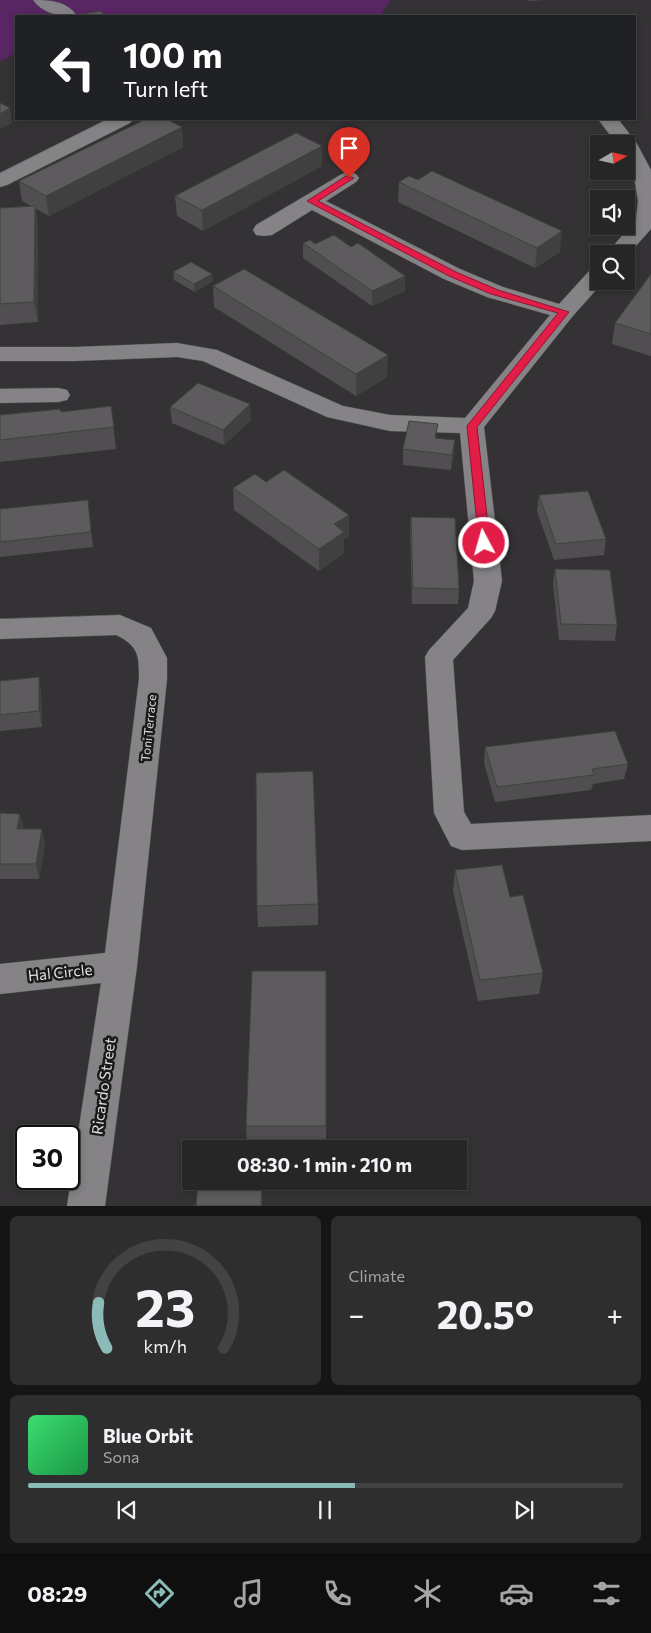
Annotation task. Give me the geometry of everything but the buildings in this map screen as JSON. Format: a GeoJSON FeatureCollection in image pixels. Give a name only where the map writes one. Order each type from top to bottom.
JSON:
{"type":"FeatureCollection","features":[{"type":"Feature","properties":{"kind":"street"},"geometry":{"type":"LineString","coordinates":[[42,0],[66,15]]}},
{"type":"Feature","properties":{"kind":"street"},"geometry":{"type":"LineString","coordinates":[[0,181],[121,120]]}},
{"type":"Feature","properties":{"kind":"street"},"geometry":{"type":"LineString","coordinates":[[609,120],[626,142],[644,176],[648,201],[649,222],[626,245]]}},
{"type":"Feature","properties":{"kind":"street"},"geometry":{"type":"LineString","coordinates":[[264,230],[349,178]]}},
{"type":"Feature","properties":{"kind":"street"},"geometry":{"type":"LineString","coordinates":[[312,201],[452,274],[495,292],[564,312]]}},
{"type":"Feature","properties":{"kind":"street"},"geometry":{"type":"LineString","coordinates":[[590,284],[564,312],[472,426],[488,581],[481,611],[439,657],[449,813],[462,837],[651,828]]}},
{"type":"Feature","properties":{"kind":"street"},"geometry":{"type":"LineString","coordinates":[[0,354],[75,354],[177,350],[209,355],[336,412],[390,424],[472,426]]}},
{"type":"Feature","properties":{"kind":"street"},"geometry":{"type":"LineString","coordinates":[[0,396],[58,396]]}},
{"type":"Feature","properties":{"kind":"street","name":"Toni Terrace"},"geometry":{"type":"LineString","coordinates":[[0,629],[120,625],[141,635],[153,658],[154,678],[120,966]]}},
{"type":"Feature","properties":{"kind":"street","name":"Hal Circle"},"geometry":{"type":"LineString","coordinates":[[0,979],[120,966]]}},
{"type":"Feature","properties":{"kind":"street","name":"Ricardo Street"},"geometry":{"type":"LineString","coordinates":[[86,1206],[120,966]]}},
{"type":"Feature","properties":{"kind":"shaded area"},"geometry":{"type":"Polygon","coordinates":[[[0,0],[391,0],[381,15],[15,15],[15,54],[0,61],[0,0]]]}},
{"type":"Feature","properties":{"kind":"route"},"geometry":{"type":"LineString","coordinates":[[349,178],[312,201],[452,274],[495,292],[564,312],[472,426],[484,543]]}}]}
